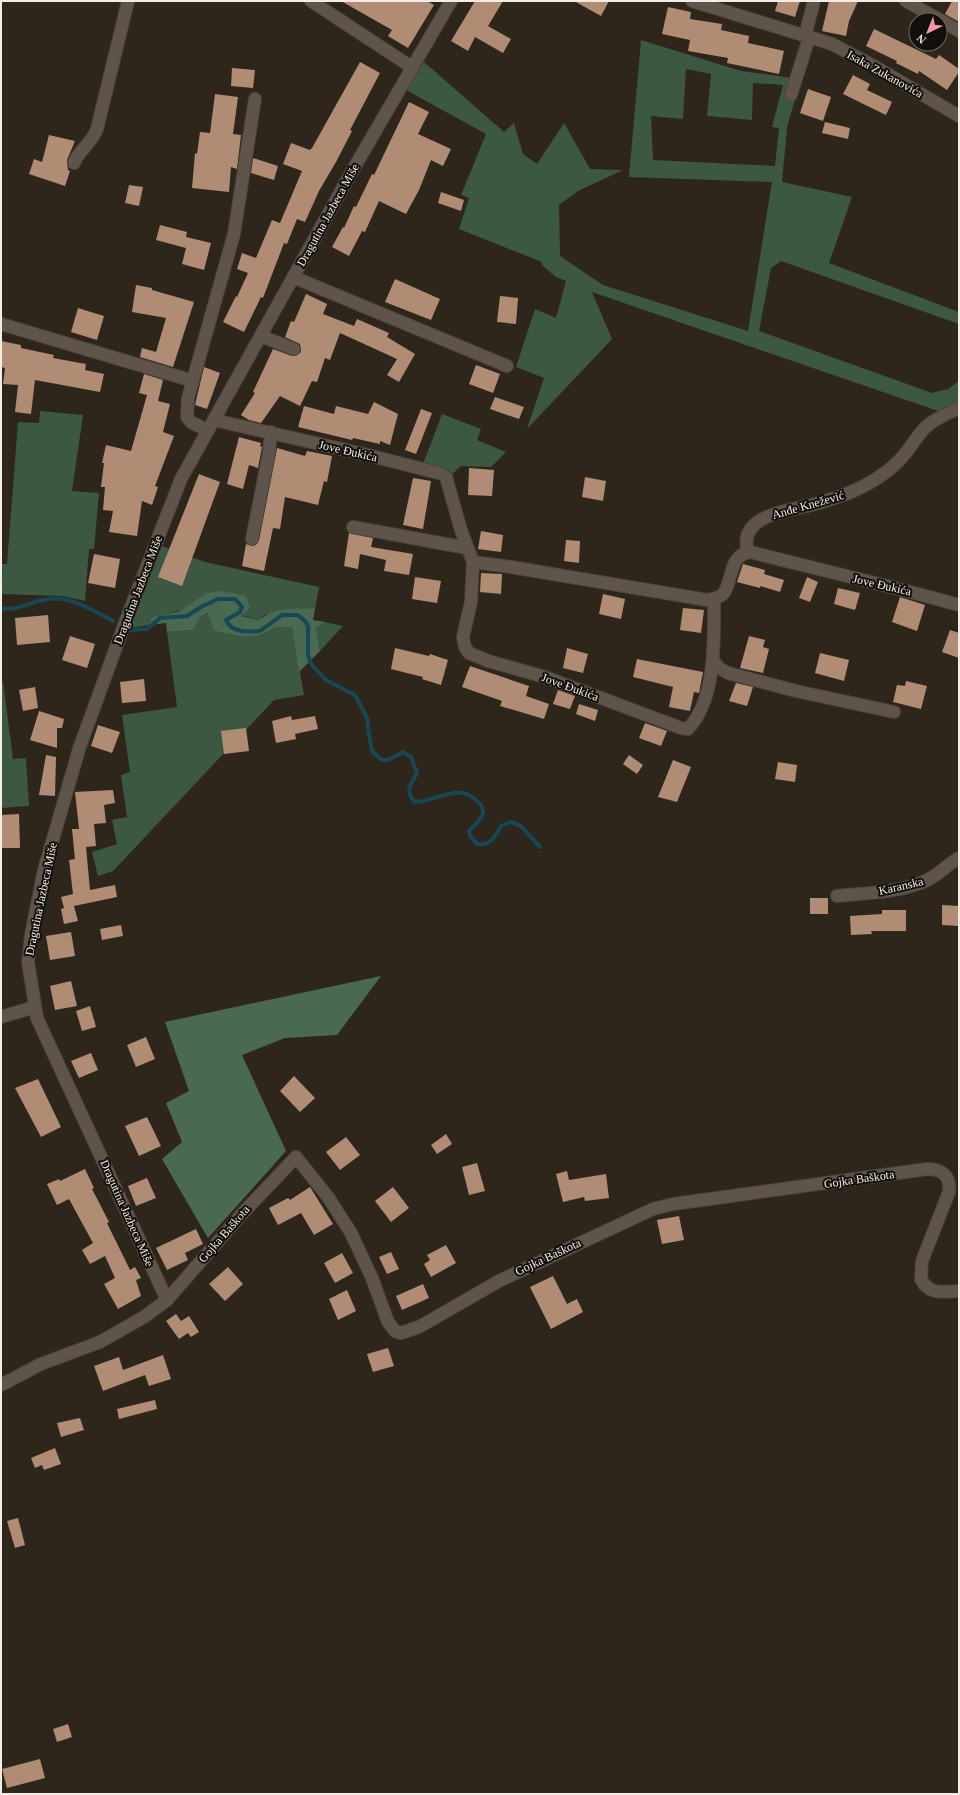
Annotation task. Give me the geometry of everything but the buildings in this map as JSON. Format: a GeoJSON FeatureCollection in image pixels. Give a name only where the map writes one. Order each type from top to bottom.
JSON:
{"type":"FeatureCollection","features":[{"type":"Feature","properties":{"kind":"street"},"geometry":{"type":"LineString","coordinates":[[74,163],[97,129],[128,1]]}},
{"type":"Feature","properties":{"kind":"street"},"geometry":{"type":"LineString","coordinates":[[311,1],[413,68]]}},
{"type":"Feature","properties":{"kind":"street","name":"Dragutina Jazbeca Miše"},"geometry":{"type":"LineString","coordinates":[[166,1300],[37,1018],[28,962],[31,935],[44,870],[72,772],[126,620],[180,479],[214,420],[237,374],[261,336],[351,173],[451,1]]}},
{"type":"Feature","properties":{"kind":"street","name":"Isaka Zukanovića"},"geometry":{"type":"LineString","coordinates":[[692,1],[832,44],[872,65],[959,116]]}},
{"type":"Feature","properties":{"kind":"street"},"geometry":{"type":"LineString","coordinates":[[791,95],[807,37],[814,1]]}},
{"type":"Feature","properties":{"kind":"street"},"geometry":{"type":"LineString","coordinates":[[906,1],[926,12]]}},
{"type":"Feature","properties":{"kind":"street"},"geometry":{"type":"LineString","coordinates":[[948,25],[957,30]]}},
{"type":"Feature","properties":{"kind":"street"},"geometry":{"type":"LineString","coordinates":[[208,431],[191,422],[186,414],[188,398],[234,234],[255,99]]}},
{"type":"Feature","properties":{"kind":"street"},"geometry":{"type":"LineString","coordinates":[[293,277],[507,366]]}},
{"type":"Feature","properties":{"kind":"street"},"geometry":{"type":"LineString","coordinates":[[1,324],[193,381]]}},
{"type":"Feature","properties":{"kind":"street"},"geometry":{"type":"LineString","coordinates":[[261,336],[294,350]]}},
{"type":"Feature","properties":{"kind":"street","name":"Anđe Knežević"},"geometry":{"type":"LineString","coordinates":[[748,552],[746,537],[749,530],[756,522],[767,517],[815,504],[850,492],[874,480],[890,470],[927,426],[959,408]]}},
{"type":"Feature","properties":{"kind":"street","name":"Jove Đukića"},"geometry":{"type":"LineString","coordinates":[[214,420],[271,432],[442,474],[446,477],[467,548],[474,562],[471,602],[463,637],[465,647],[469,653],[476,657],[545,677],[681,728],[688,729],[705,697],[713,660],[714,599]]}},
{"type":"Feature","properties":{"kind":"street"},"geometry":{"type":"LineString","coordinates":[[252,539],[269,453],[271,432]]}},
{"type":"Feature","properties":{"kind":"street"},"geometry":{"type":"LineString","coordinates":[[353,527],[467,548]]}},
{"type":"Feature","properties":{"kind":"street"},"geometry":{"type":"LineString","coordinates":[[474,562],[707,600],[714,599],[724,593],[735,562],[739,556],[748,552]]}},
{"type":"Feature","properties":{"kind":"street","name":"Jove Đukića"},"geometry":{"type":"LineString","coordinates":[[748,552],[959,605]]}},
{"type":"Feature","properties":{"kind":"street"},"geometry":{"type":"LineString","coordinates":[[713,660],[719,668],[728,673],[802,693],[894,712]]}},
{"type":"Feature","properties":{"kind":"street","name":"Karanska"},"geometry":{"type":"LineString","coordinates":[[837,896],[886,890],[918,884],[937,875],[959,858]]}},
{"type":"Feature","properties":{"kind":"street"},"geometry":{"type":"LineString","coordinates":[[1,1017],[35,1007]]}},
{"type":"Feature","properties":{"kind":"street","name":"Gojka Baškota"},"geometry":{"type":"LineString","coordinates":[[166,1300],[241,1215],[296,1157],[328,1197],[351,1233],[372,1278],[388,1322],[395,1331],[401,1333],[419,1327],[498,1281],[653,1209],[673,1204],[927,1169],[936,1169],[942,1172],[949,1180],[950,1186],[922,1262],[921,1279],[929,1289],[936,1292],[959,1291]]}},
{"type":"Feature","properties":{"kind":"street"},"geometry":{"type":"LineString","coordinates":[[1,1384],[41,1364],[100,1342],[144,1317],[166,1300]]}},
{"type":"Feature","properties":{"kind":"green space"},"geometry":{"type":"Polygon","coordinates":[[[641,40],[741,71],[801,79],[787,127],[782,182],[852,197],[829,263],[959,312],[959,324],[781,261],[771,268],[759,331],[932,393],[948,389],[959,381],[959,401],[944,413],[592,292],[612,339],[527,429],[544,378],[516,367],[535,309],[556,318],[566,281],[556,277],[542,265],[542,262],[459,229],[469,198],[461,195],[486,134],[406,90],[424,62],[504,132],[514,123],[523,154],[537,164],[564,123],[590,169],[623,170],[578,191],[559,205],[560,256],[603,285],[748,331],[772,182],[629,177],[641,40]],[[686,69],[683,119],[651,116],[653,160],[775,166],[779,128],[772,127],[783,85],[753,83],[752,120],[707,116],[711,74],[686,69]]]}},
{"type":"Feature","properties":{"kind":"green space"},"geometry":{"type":"Polygon","coordinates":[[[40,411],[83,415],[72,491],[99,493],[94,549],[89,549],[85,601],[62,596],[1,594],[1,564],[7,564],[18,422],[39,423],[40,411]]]}},
{"type":"Feature","properties":{"kind":"green space"},"geometry":{"type":"Polygon","coordinates":[[[442,414],[481,429],[477,440],[506,452],[491,467],[461,466],[451,475],[423,464],[442,414]]]}},
{"type":"Feature","properties":{"kind":"green space"},"geometry":{"type":"Polygon","coordinates":[[[162,546],[205,562],[319,587],[315,609],[264,615],[259,620],[194,602],[179,611],[151,617],[150,625],[130,628],[162,546]]]}},
{"type":"Feature","properties":{"kind":"green space"},"geometry":{"type":"Polygon","coordinates":[[[222,591],[246,596],[250,608],[241,616],[259,620],[271,613],[286,609],[315,609],[313,620],[325,622],[316,628],[320,651],[299,672],[292,627],[275,627],[261,635],[238,636],[214,631],[208,613],[200,617],[193,630],[167,632],[166,623],[150,625],[151,617],[178,612],[207,593],[222,591]]]}},
{"type":"Feature","properties":{"kind":"green space"},"geometry":{"type":"Polygon","coordinates":[[[209,613],[214,631],[238,636],[262,635],[275,627],[292,627],[304,695],[274,700],[113,871],[98,876],[92,852],[117,844],[112,820],[127,817],[121,775],[130,772],[122,715],[177,707],[167,632],[193,630],[200,617],[209,613]]]}},
{"type":"Feature","properties":{"kind":"green space"},"geometry":{"type":"Polygon","coordinates":[[[325,622],[343,626],[320,651],[316,628],[325,622]]]}},
{"type":"Feature","properties":{"kind":"green space"},"geometry":{"type":"Polygon","coordinates":[[[1,682],[3,682],[13,759],[26,758],[29,806],[1,808],[1,682]]]}},
{"type":"Feature","properties":{"kind":"green space"},"geometry":{"type":"Polygon","coordinates":[[[381,976],[337,1035],[285,1038],[242,1055],[286,1151],[208,1238],[162,1159],[182,1142],[166,1103],[189,1091],[165,1022],[381,976]]]}},
{"type":"Feature","properties":{"kind":"waterway"},"geometry":{"type":"LineString","coordinates":[[1,608],[8,609],[20,607],[37,601],[57,599],[82,605],[113,621]]}},
{"type":"Feature","properties":{"kind":"waterway"},"geometry":{"type":"LineString","coordinates":[[130,630],[147,629],[160,618],[187,616],[218,599],[235,599],[242,607],[240,612],[226,620],[228,624],[240,631],[260,631],[282,615],[298,615],[306,622],[308,627],[308,654],[311,664],[326,680],[355,695],[367,718],[373,752],[382,760],[388,760],[403,752],[411,757],[417,773],[409,791],[415,802],[448,794],[464,793],[471,796],[482,807],[483,815],[469,831],[470,836],[477,844],[489,842],[501,826],[511,822],[521,826],[540,847]]}}]}
